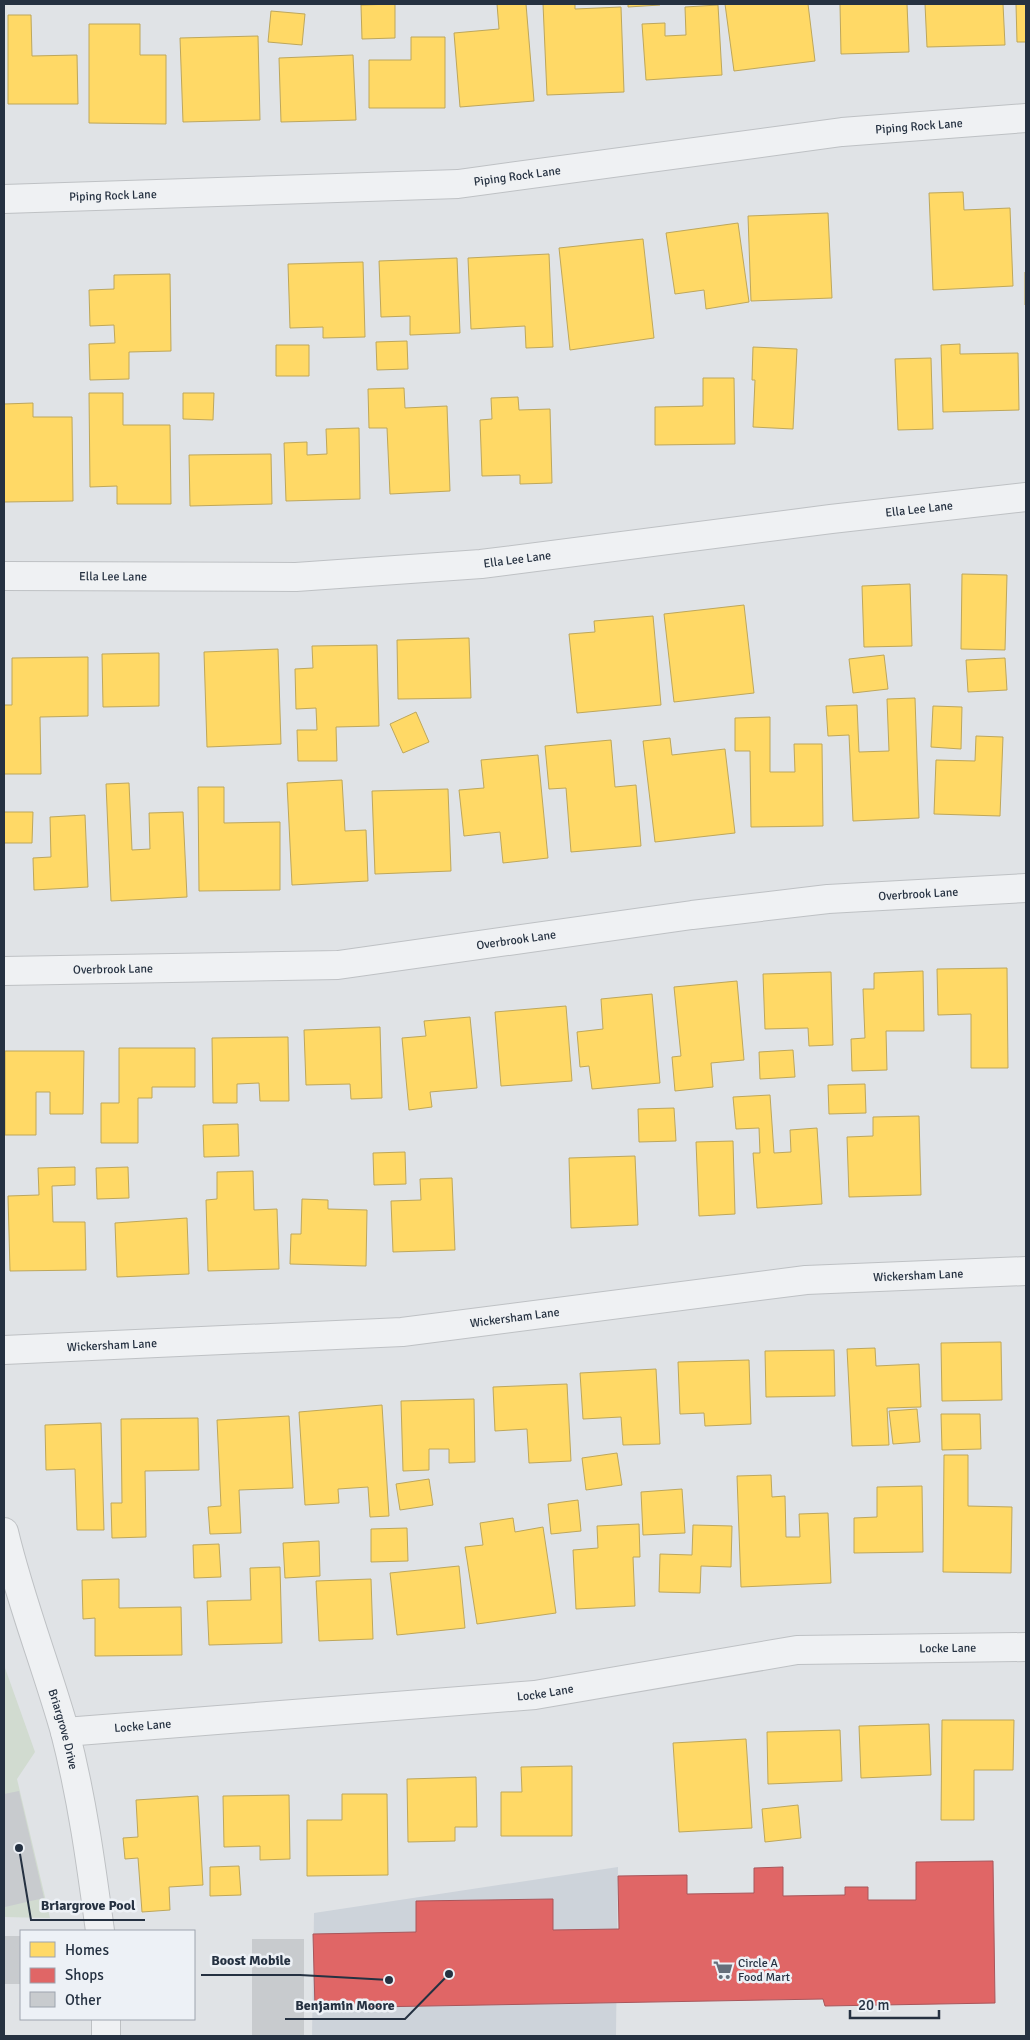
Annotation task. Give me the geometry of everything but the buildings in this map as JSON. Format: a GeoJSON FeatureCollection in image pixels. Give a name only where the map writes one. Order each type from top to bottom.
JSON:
{"type":"FeatureCollection","features":[{"type":"Feature","properties":{"kind":"street","name":"Piping Rock Lane"},"geometry":{"type":"LineString","coordinates":[[4,199],[458,184],[842,132],[1026,118]]}},
{"type":"Feature","properties":{"kind":"street","name":"Ella Lee Lane"},"geometry":{"type":"LineString","coordinates":[[4,576],[296,577],[471,564],[831,518],[1026,497]]}},
{"type":"Feature","properties":{"kind":"street","name":"Overbrook Lane"},"geometry":{"type":"LineString","coordinates":[[4,971],[338,965],[692,915],[828,899],[1026,888]]}},
{"type":"Feature","properties":{"kind":"street","name":"Wickersham Lane"},"geometry":{"type":"LineString","coordinates":[[4,1350],[402,1332],[806,1280],[1026,1272]]}},
{"type":"Feature","properties":{"kind":"street","name":"Briargrove Drive"},"geometry":{"type":"LineString","coordinates":[[4,1532],[14,1571],[65,1732],[87,1830],[100,1930]]}},
{"type":"Feature","properties":{"kind":"street","name":"Locke Lane"},"geometry":{"type":"LineString","coordinates":[[65,1732],[535,1695],[797,1650],[1026,1647]]}},
{"type":"Feature","properties":{"kind":"street"},"geometry":{"type":"LineString","coordinates":[[106,2020],[106,2036]]}},
{"type":"Feature","properties":{"kind":"shaded area"},"geometry":{"type":"Polygon","coordinates":[[[4,1665],[35,1752],[17,1779],[50,1918],[4,1917],[4,1665]]]}},
{"type":"Feature","properties":{"kind":"shaded area"},"geometry":{"type":"Polygon","coordinates":[[[618,1867],[616,2036],[312,2036],[314,1913],[618,1867]]]}},
{"type":"Feature","properties":{"kind":"place","name":"Briargrove Pool"},"geometry":{"type":"Point","coordinates":[19,1848]}},
{"type":"Feature","properties":{"kind":"place","name":"Circle A Food Mart"},"geometry":{"type":"Point","coordinates":[723,1970]}},
{"type":"Feature","properties":{"kind":"place","name":"Benjamin Moore"},"geometry":{"type":"Point","coordinates":[449,1974]}},
{"type":"Feature","properties":{"kind":"place","name":"Boost Mobile"},"geometry":{"type":"Point","coordinates":[389,1980]}}]}
